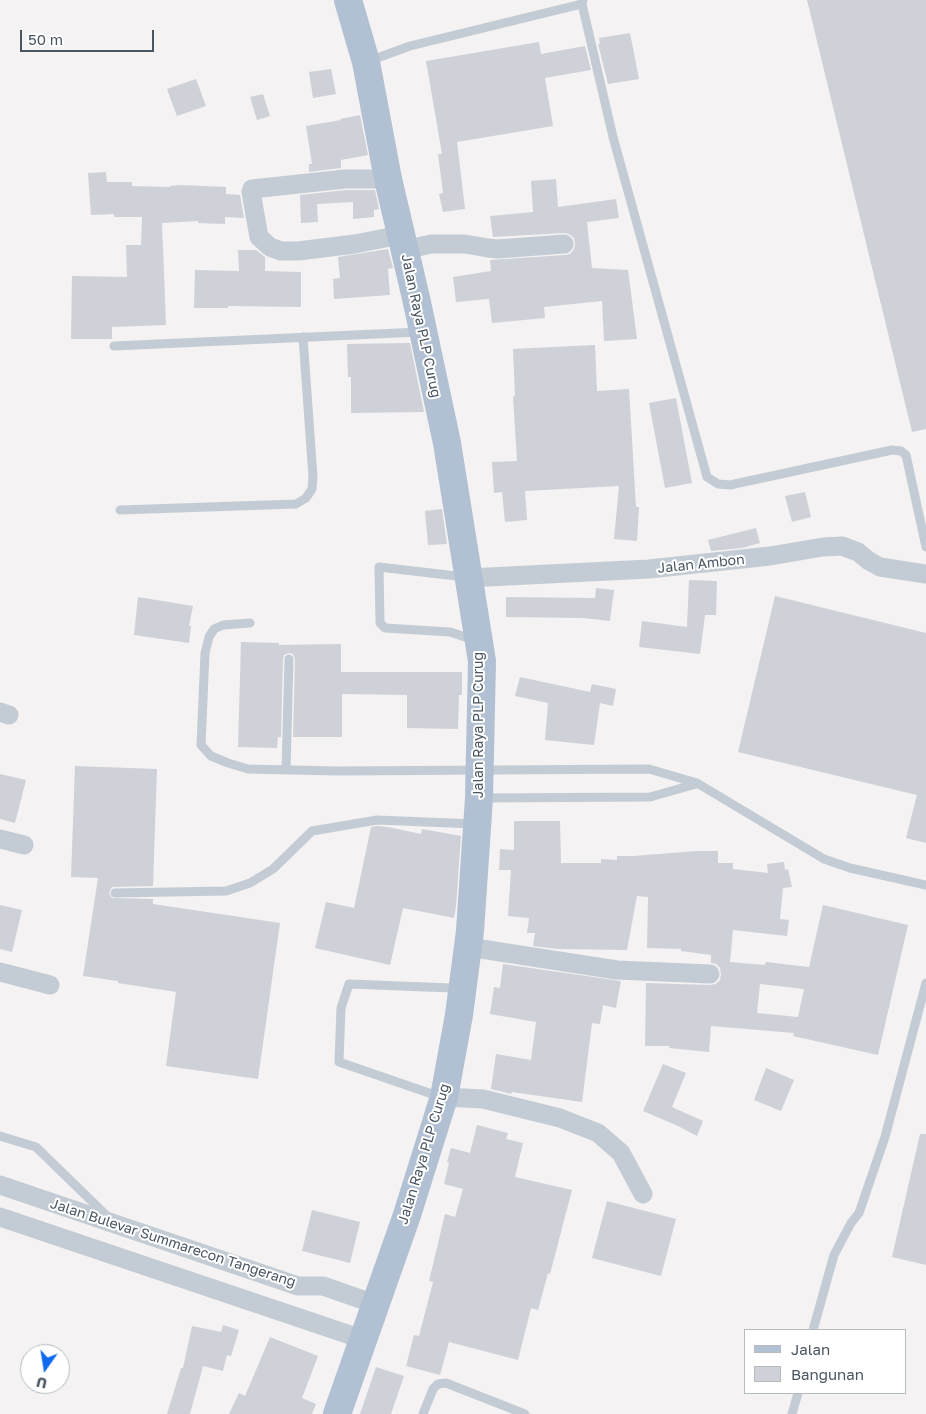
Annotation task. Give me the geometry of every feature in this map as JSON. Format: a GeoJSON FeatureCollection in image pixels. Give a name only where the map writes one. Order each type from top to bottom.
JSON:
{"type":"FeatureCollection","features":[{"type":"Feature","properties":{"kind":"main road","name":"Jalan Raya PLP Curug"},"geometry":{"type":"LineString","coordinates":[[337,1414],[407,1215],[443,1102],[462,996],[468,947],[478,811],[482,661],[447,443],[388,179],[366,62],[348,0]]}},
{"type":"Feature","properties":{"kind":"street"},"geometry":{"type":"LineString","coordinates":[[388,179],[344,179],[252,189],[259,237],[270,247],[280,251],[402,242],[465,244],[498,249],[564,244]]}},
{"type":"Feature","properties":{"kind":"street","name":"Jalan Ambon"},"geometry":{"type":"LineString","coordinates":[[468,578],[649,569],[842,546],[858,552],[868,561],[880,567],[926,574]]}},
{"type":"Feature","properties":{"kind":"street"},"geometry":{"type":"LineString","coordinates":[[0,839],[24,845]]}},
{"type":"Feature","properties":{"kind":"street"},"geometry":{"type":"LineString","coordinates":[[468,947],[617,970],[710,974]]}},
{"type":"Feature","properties":{"kind":"street"},"geometry":{"type":"LineString","coordinates":[[0,972],[50,985]]}},
{"type":"Feature","properties":{"kind":"street"},"geometry":{"type":"LineString","coordinates":[[443,1102],[483,1098],[560,1118],[598,1133],[620,1153],[643,1194]]}},
{"type":"Feature","properties":{"kind":"street","name":"Jalan Bulevar Summarecon Tangerang"},"geometry":{"type":"LineString","coordinates":[[0,1185],[298,1286],[323,1286],[375,1304]]}},
{"type":"Feature","properties":{"kind":"street"},"geometry":{"type":"LineString","coordinates":[[0,1217],[362,1339]]}},
{"type":"Feature","properties":{"kind":"street"},"geometry":{"type":"LineString","coordinates":[[290,1315],[298,1286]]}},
{"type":"Feature","properties":{"kind":"lane"},"geometry":{"type":"LineString","coordinates":[[366,62],[410,46],[582,2],[613,137],[707,477],[718,484],[730,485],[892,450],[901,451],[906,456],[926,548]]}},
{"type":"Feature","properties":{"kind":"lane"},"geometry":{"type":"LineString","coordinates":[[114,346],[422,332]]}},
{"type":"Feature","properties":{"kind":"lane"},"geometry":{"type":"LineString","coordinates":[[120,510],[296,504],[306,498],[312,489],[313,477],[303,337]]}},
{"type":"Feature","properties":{"kind":"lane"},"geometry":{"type":"LineString","coordinates":[[468,578],[379,567],[380,623],[385,628],[450,632],[468,638],[480,650]]}},
{"type":"Feature","properties":{"kind":"lane"},"geometry":{"type":"LineString","coordinates":[[250,623],[222,625],[214,629],[205,653],[202,745],[210,756],[228,764],[248,769],[286,770],[649,769],[697,783],[824,860],[850,868],[926,885]]}},
{"type":"Feature","properties":{"kind":"lane"},"geometry":{"type":"LineString","coordinates":[[286,770],[289,659]]}},
{"type":"Feature","properties":{"kind":"lane"},"geometry":{"type":"LineString","coordinates":[[115,893],[226,891],[250,883],[273,869],[312,831],[377,820],[650,797],[697,783]]}},
{"type":"Feature","properties":{"kind":"lane"},"geometry":{"type":"LineString","coordinates":[[813,1329],[834,1254],[851,1223],[859,1213],[882,1146],[926,983]]}},
{"type":"Feature","properties":{"kind":"lane"},"geometry":{"type":"LineString","coordinates":[[443,1102],[432,1094],[339,1062],[341,1008],[349,984],[452,988],[462,996]]}},
{"type":"Feature","properties":{"kind":"lane"},"geometry":{"type":"LineString","coordinates":[[0,1136],[36,1147],[115,1224]]}},
{"type":"Feature","properties":{"kind":"lane"},"geometry":{"type":"LineString","coordinates":[[423,1414],[433,1389],[438,1384],[446,1383],[525,1414]]}},
{"type":"Feature","properties":{"kind":"lane"},"geometry":{"type":"LineString","coordinates":[[792,1414],[798,1394]]}},
{"type":"Feature","properties":{"kind":"building"},"geometry":{"type":"Polygon","coordinates":[[[807,0],[926,0],[926,429],[912,432],[807,0]]]}},
{"type":"Feature","properties":{"kind":"building"},"geometry":{"type":"Polygon","coordinates":[[[630,33],[639,79],[608,84],[598,44],[600,44],[599,38],[630,33]]]}},
{"type":"Feature","properties":{"kind":"building"},"geometry":{"type":"Polygon","coordinates":[[[539,42],[541,54],[585,46],[591,70],[545,78],[553,126],[457,142],[465,209],[443,212],[439,194],[443,193],[438,154],[442,154],[426,61],[539,42]]]}},
{"type":"Feature","properties":{"kind":"building"},"geometry":{"type":"Polygon","coordinates":[[[331,69],[336,94],[313,98],[309,72],[331,69]]]}},
{"type":"Feature","properties":{"kind":"building"},"geometry":{"type":"Polygon","coordinates":[[[196,79],[206,106],[177,116],[167,89],[196,79]]]}},
{"type":"Feature","properties":{"kind":"building"},"geometry":{"type":"Polygon","coordinates":[[[263,94],[270,116],[257,120],[250,97],[263,94]]]}},
{"type":"Feature","properties":{"kind":"building"},"geometry":{"type":"Polygon","coordinates":[[[360,115],[368,155],[341,160],[341,168],[309,172],[309,164],[312,164],[306,126],[360,115]]]}},
{"type":"Feature","properties":{"kind":"building"},"geometry":{"type":"Polygon","coordinates":[[[106,172],[107,182],[132,182],[132,186],[170,187],[180,185],[226,187],[226,194],[240,195],[244,218],[225,217],[225,224],[198,223],[198,221],[162,223],[166,325],[112,327],[112,339],[71,339],[72,276],[127,277],[126,245],[141,245],[142,217],[114,217],[114,214],[91,215],[88,173],[106,172]]]}},
{"type":"Feature","properties":{"kind":"building"},"geometry":{"type":"Polygon","coordinates":[[[556,179],[558,207],[616,199],[619,218],[587,222],[592,268],[628,270],[637,339],[604,341],[602,301],[544,307],[545,318],[492,323],[489,299],[456,302],[453,277],[491,271],[490,260],[570,254],[575,244],[574,238],[569,234],[493,237],[490,216],[533,212],[531,181],[556,179]]]}},
{"type":"Feature","properties":{"kind":"building"},"geometry":{"type":"Polygon","coordinates":[[[346,190],[375,190],[379,209],[374,210],[374,217],[353,219],[353,202],[317,204],[318,222],[301,223],[300,195],[346,190]]]}},
{"type":"Feature","properties":{"kind":"building"},"geometry":{"type":"Polygon","coordinates":[[[388,249],[393,268],[388,269],[390,295],[334,299],[333,279],[340,278],[338,257],[388,249]]]}},
{"type":"Feature","properties":{"kind":"building"},"geometry":{"type":"Polygon","coordinates":[[[238,250],[256,250],[265,257],[265,271],[301,272],[301,307],[228,306],[228,308],[194,308],[195,270],[239,271],[238,250]]]}},
{"type":"Feature","properties":{"kind":"building"},"geometry":{"type":"Polygon","coordinates":[[[410,343],[424,412],[351,413],[351,377],[348,377],[347,344],[410,343]]]}},
{"type":"Feature","properties":{"kind":"building"},"geometry":{"type":"Polygon","coordinates":[[[595,345],[597,391],[629,389],[636,507],[639,507],[637,541],[614,539],[619,486],[525,491],[527,520],[505,522],[502,492],[494,493],[492,462],[517,461],[513,396],[515,396],[513,349],[595,345]]]}},
{"type":"Feature","properties":{"kind":"building"},"geometry":{"type":"Polygon","coordinates":[[[676,398],[692,483],[665,488],[649,403],[676,398]]]}},
{"type":"Feature","properties":{"kind":"building"},"geometry":{"type":"Polygon","coordinates":[[[805,492],[811,517],[792,522],[785,496],[805,492]]]}},
{"type":"Feature","properties":{"kind":"building"},"geometry":{"type":"Polygon","coordinates":[[[442,509],[447,544],[428,545],[425,511],[442,509]]]}},
{"type":"Feature","properties":{"kind":"building"},"geometry":{"type":"Polygon","coordinates":[[[756,528],[760,543],[742,548],[711,551],[708,540],[756,528]]]}},
{"type":"Feature","properties":{"kind":"building"},"geometry":{"type":"Polygon","coordinates":[[[689,580],[717,581],[716,615],[705,615],[700,654],[639,647],[642,621],[687,627],[689,580]]]}},
{"type":"Feature","properties":{"kind":"building"},"geometry":{"type":"Polygon","coordinates":[[[596,588],[614,590],[610,621],[583,618],[506,617],[506,597],[595,598],[596,588]]]}},
{"type":"Feature","properties":{"kind":"building"},"geometry":{"type":"Polygon","coordinates":[[[775,596],[926,633],[926,843],[906,838],[917,795],[738,752],[775,596]]]}},
{"type":"Feature","properties":{"kind":"building"},"geometry":{"type":"Polygon","coordinates":[[[138,597],[193,606],[189,626],[191,626],[189,643],[134,635],[138,597]]]}},
{"type":"Feature","properties":{"kind":"building"},"geometry":{"type":"Polygon","coordinates":[[[241,642],[279,643],[279,645],[341,644],[341,672],[462,672],[462,695],[459,695],[458,729],[407,728],[407,695],[342,694],[342,737],[293,737],[295,659],[293,654],[289,653],[284,655],[283,659],[281,737],[278,737],[277,748],[238,747],[241,642]]]}},
{"type":"Feature","properties":{"kind":"building"},"geometry":{"type":"Polygon","coordinates":[[[520,677],[590,692],[592,684],[616,689],[613,706],[600,703],[594,745],[545,740],[548,703],[515,696],[520,677]]]}},
{"type":"Feature","properties":{"kind":"building"},"geometry":{"type":"Polygon","coordinates":[[[75,766],[157,769],[153,886],[112,887],[109,893],[112,898],[153,899],[153,904],[280,923],[258,1079],[166,1066],[176,992],[83,976],[98,878],[71,877],[75,766]]]}},
{"type":"Feature","properties":{"kind":"building"},"geometry":{"type":"Polygon","coordinates":[[[0,774],[26,780],[15,823],[0,819],[0,774]]]}},
{"type":"Feature","properties":{"kind":"building"},"geometry":{"type":"Polygon","coordinates":[[[514,821],[560,821],[561,863],[601,863],[601,859],[617,860],[617,856],[696,851],[718,851],[718,863],[733,863],[733,869],[768,873],[767,864],[784,862],[785,870],[788,869],[792,887],[783,888],[780,919],[789,920],[787,936],[733,930],[730,962],[765,965],[766,962],[809,967],[823,905],[908,925],[878,1055],[793,1036],[794,1033],[711,1026],[709,1052],[669,1048],[670,1046],[645,1046],[646,983],[716,984],[720,980],[720,968],[716,964],[711,963],[711,955],[681,951],[681,949],[647,948],[648,897],[637,896],[627,950],[558,949],[533,946],[535,933],[527,933],[529,918],[508,916],[511,870],[499,870],[500,849],[514,850],[514,821]],[[760,984],[757,1013],[798,1017],[804,989],[760,984]]]}},
{"type":"Feature","properties":{"kind":"building"},"geometry":{"type":"Polygon","coordinates":[[[377,826],[421,834],[422,829],[461,836],[454,918],[403,908],[390,965],[315,948],[326,902],[354,908],[371,827],[377,826]]]}},
{"type":"Feature","properties":{"kind":"building"},"geometry":{"type":"Polygon","coordinates":[[[0,905],[22,910],[12,952],[0,949],[0,905]]]}},
{"type":"Feature","properties":{"kind":"building"},"geometry":{"type":"Polygon","coordinates":[[[503,964],[621,981],[616,1008],[603,1005],[600,1024],[592,1023],[582,1102],[512,1092],[511,1094],[491,1089],[496,1054],[531,1060],[536,1022],[490,1014],[494,987],[500,988],[503,964]]]}},
{"type":"Feature","properties":{"kind":"building"},"geometry":{"type":"Polygon","coordinates":[[[663,1064],[686,1073],[672,1107],[703,1121],[697,1136],[643,1111],[663,1064]]]}},
{"type":"Feature","properties":{"kind":"building"},"geometry":{"type":"Polygon","coordinates":[[[766,1068],[794,1080],[781,1111],[754,1100],[766,1068]]]}},
{"type":"Feature","properties":{"kind":"building"},"geometry":{"type":"Polygon","coordinates":[[[477,1125],[508,1133],[506,1139],[523,1143],[515,1177],[572,1190],[550,1274],[548,1273],[538,1310],[531,1308],[518,1360],[449,1342],[440,1375],[406,1366],[414,1335],[419,1336],[433,1282],[429,1281],[445,1214],[455,1217],[463,1189],[444,1184],[451,1148],[470,1153],[477,1125]]]}},
{"type":"Feature","properties":{"kind":"building"},"geometry":{"type":"Polygon","coordinates":[[[920,1134],[926,1134],[926,1265],[892,1257],[920,1134]]]}},
{"type":"Feature","properties":{"kind":"building"},"geometry":{"type":"Polygon","coordinates":[[[607,1201],[676,1219],[661,1276],[592,1258],[607,1201]]]}},
{"type":"Feature","properties":{"kind":"building"},"geometry":{"type":"Polygon","coordinates":[[[312,1210],[360,1222],[350,1263],[302,1251],[312,1210]]]}},
{"type":"Feature","properties":{"kind":"building"},"geometry":{"type":"Polygon","coordinates":[[[223,1325],[239,1330],[231,1356],[227,1355],[223,1371],[203,1366],[190,1414],[167,1414],[181,1368],[183,1368],[192,1326],[221,1332],[223,1325]]]}},
{"type":"Feature","properties":{"kind":"building"},"geometry":{"type":"Polygon","coordinates":[[[270,1337],[318,1356],[302,1398],[316,1404],[312,1414],[229,1414],[239,1393],[245,1396],[270,1337]]]}},
{"type":"Feature","properties":{"kind":"building"},"geometry":{"type":"Polygon","coordinates":[[[376,1367],[404,1376],[391,1414],[360,1414],[376,1367]]]}}]}
